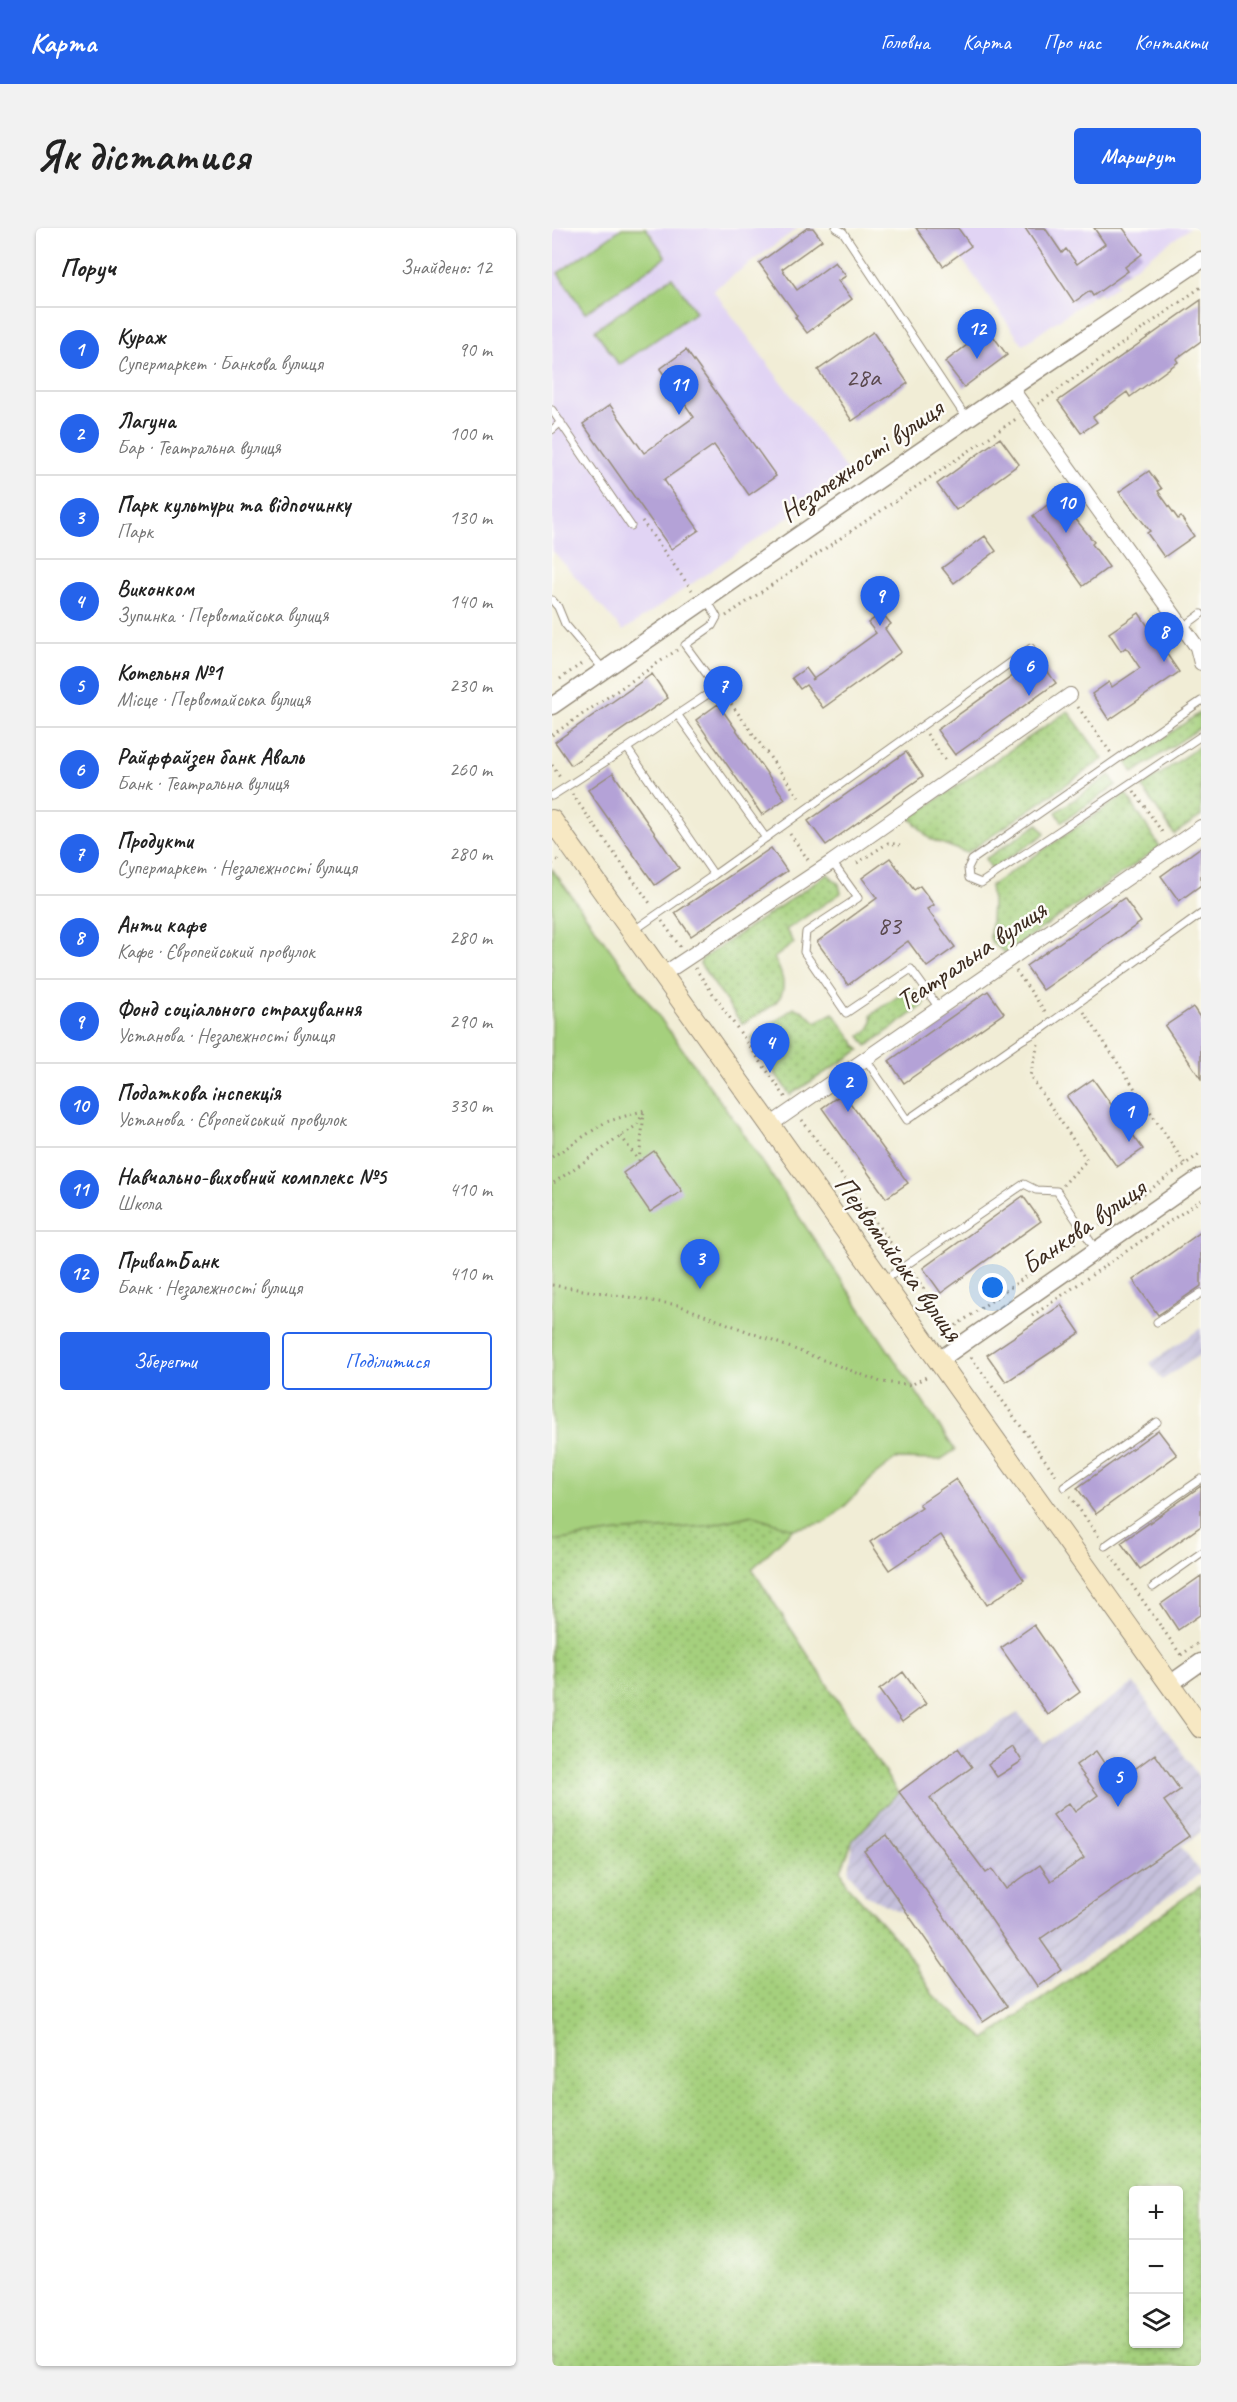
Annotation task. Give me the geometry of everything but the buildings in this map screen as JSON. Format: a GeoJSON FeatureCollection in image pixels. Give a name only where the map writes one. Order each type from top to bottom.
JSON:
{"type":"FeatureCollection","features":[{"type":"Feature","properties":{"kind":"main road","name":"Первомайська вулиця"},"geometry":{"type":"LineString","coordinates":[[552,820],[1201,1728]]}},
{"type":"Feature","properties":{"kind":"street","name":"Незалежності вулиця"},"geometry":{"type":"LineString","coordinates":[[552,706],[1011,388],[1201,260]]}},
{"type":"Feature","properties":{"kind":"street"},"geometry":{"type":"LineString","coordinates":[[1011,388],[1026,412],[1197,646],[1201,663]]}},
{"type":"Feature","properties":{"kind":"street"},"geometry":{"type":"LineString","coordinates":[[662,975],[832,862],[1070,696]]}},
{"type":"Feature","properties":{"kind":"street","name":"Театральна вулиця"},"geometry":{"type":"LineString","coordinates":[[770,1125],[1201,827]]}},
{"type":"Feature","properties":{"kind":"street","name":"Банкова вулиця"},"geometry":{"type":"LineString","coordinates":[[940,1364],[962,1344],[1198,1179]]}},
{"type":"Feature","properties":{"kind":"street"},"geometry":{"type":"LineString","coordinates":[[1170,1684],[1196,1666]]}},
{"type":"Feature","properties":{"kind":"lane"},"geometry":{"type":"LineString","coordinates":[[836,228],[843,232],[967,419]]}},
{"type":"Feature","properties":{"kind":"lane"},"geometry":{"type":"LineString","coordinates":[[552,410],[631,526]]}},
{"type":"Feature","properties":{"kind":"lane"},"geometry":{"type":"LineString","coordinates":[[552,430],[561,422]]}},
{"type":"Feature","properties":{"kind":"lane"},"geometry":{"type":"LineString","coordinates":[[552,600],[558,607],[565,624],[604,670]]}},
{"type":"Feature","properties":{"kind":"lane"},"geometry":{"type":"LineString","coordinates":[[552,796],[717,688],[685,645],[712,626],[717,617],[707,600]]}},
{"type":"Feature","properties":{"kind":"lane"},"geometry":{"type":"LineString","coordinates":[[1182,628],[1201,614]]}},
{"type":"Feature","properties":{"kind":"lane"},"geometry":{"type":"LineString","coordinates":[[633,932],[1031,648]]}},
{"type":"Feature","properties":{"kind":"lane"},"geometry":{"type":"LineString","coordinates":[[1201,701],[972,860],[968,868],[969,878],[981,883],[1201,736]]}},
{"type":"Feature","properties":{"kind":"lane"},"geometry":{"type":"LineString","coordinates":[[677,714],[766,838]]}},
{"type":"Feature","properties":{"kind":"lane"},"geometry":{"type":"LineString","coordinates":[[627,748],[714,875]]}},
{"type":"Feature","properties":{"kind":"lane"},"geometry":{"type":"LineString","coordinates":[[832,862],[858,898],[806,932],[804,952],[846,1013],[911,969],[939,1008]]}},
{"type":"Feature","properties":{"kind":"lane"},"geometry":{"type":"LineString","coordinates":[[865,1058],[907,1120],[1022,1040],[1042,1029],[1201,914]]}},
{"type":"Feature","properties":{"kind":"lane"},"geometry":{"type":"LineString","coordinates":[[881,1283],[1024,1184],[1036,1190],[1057,1191],[1096,1250]]}},
{"type":"Feature","properties":{"kind":"lane"},"geometry":{"type":"LineString","coordinates":[[1157,1322],[1201,1293]]}},
{"type":"Feature","properties":{"kind":"lane"},"geometry":{"type":"LineString","coordinates":[[1064,1487],[1157,1422]]}},
{"type":"Feature","properties":{"kind":"lane"},"geometry":{"type":"LineString","coordinates":[[1105,1546],[1201,1479]]}},
{"type":"Feature","properties":{"kind":"lane"},"geometry":{"type":"LineString","coordinates":[[1152,1587],[1201,1553]]}},
{"type":"Feature","properties":{"kind":"path"},"geometry":{"type":"LineString","coordinates":[[712,626],[1026,412],[1201,287]]}},
{"type":"Feature","properties":{"kind":"path"},"geometry":{"type":"LineString","coordinates":[[631,526],[641,520],[692,590]]}},
{"type":"Feature","properties":{"kind":"path"},"geometry":{"type":"LineString","coordinates":[[552,735],[685,645]]}},
{"type":"Feature","properties":{"kind":"path"},"geometry":{"type":"LineString","coordinates":[[717,688],[729,698],[807,809]]}},
{"type":"Feature","properties":{"kind":"path"},"geometry":{"type":"LineString","coordinates":[[1070,696],[1116,760]]}},
{"type":"Feature","properties":{"kind":"path"},"geometry":{"type":"LineString","coordinates":[[921,726],[956,774]]}},
{"type":"Feature","properties":{"kind":"path"},"geometry":{"type":"LineString","coordinates":[[552,765],[1181,1655],[1196,1666]]}},
{"type":"Feature","properties":{"kind":"path"},"geometry":{"type":"LineString","coordinates":[[1129,784],[1172,847]]}},
{"type":"Feature","properties":{"kind":"path"},"geometry":{"type":"LineString","coordinates":[[784,825],[816,872]]}},
{"type":"Feature","properties":{"kind":"path"},"geometry":{"type":"LineString","coordinates":[[986,949],[991,958],[1009,961],[1048,1013],[1030,1076],[1087,1161],[1057,1191]]}},
{"type":"Feature","properties":{"kind":"path"},"geometry":{"type":"LineString","coordinates":[[1078,1002],[1198,1179]]}},
{"type":"Feature","properties":{"kind":"path"},"geometry":{"type":"LineString","coordinates":[[621,1136],[639,1161],[644,1110]]}},
{"type":"Feature","properties":{"kind":"path"},"geometry":{"type":"LineString","coordinates":[[552,1185],[637,1125],[644,1110]]}},
{"type":"Feature","properties":{"kind":"path"},"geometry":{"type":"LineString","coordinates":[[552,1157],[606,1122],[644,1110]]}},
{"type":"Feature","properties":{"kind":"path"},"geometry":{"type":"LineString","coordinates":[[1030,1318],[1201,1200]]}},
{"type":"Feature","properties":{"kind":"path"},"geometry":{"type":"LineString","coordinates":[[552,1285],[678,1305],[881,1382],[911,1385],[940,1364]]}},
{"type":"Feature","properties":{"kind":"path"},"geometry":{"type":"LineString","coordinates":[[1181,1655],[1201,1641]]}},
{"type":"Feature","properties":{"kind":"shaded area"},"geometry":{"type":"Polygon","coordinates":[[[552,228],[798,228],[713,290],[850,475],[623,631],[552,550],[552,228]]]}},
{"type":"Feature","properties":{"kind":"shaded area"},"geometry":{"type":"Polygon","coordinates":[[[916,228],[1190,228],[1114,281],[1117,285],[1102,296],[1098,292],[1023,345],[959,255],[943,266],[916,228]]]}},
{"type":"Feature","properties":{"kind":"shaded area"},"geometry":{"type":"Polygon","coordinates":[[[1201,1328],[1201,1354],[1162,1380],[1150,1363],[1201,1328]]]}},
{"type":"Feature","properties":{"kind":"shaded area"},"geometry":{"type":"Polygon","coordinates":[[[1134,1683],[1201,1780],[1201,1832],[1181,1846],[1201,1873],[986,2028],[906,1914],[865,1895],[849,1872],[853,1840],[898,1793],[958,1748],[1018,1713],[1044,1744],[1134,1683]]]}},
{"type":"Feature","properties":{"kind":"green space"},"geometry":{"type":"Polygon","coordinates":[[[622,228],[646,228],[666,257],[585,313],[558,273],[622,228]]]}},
{"type":"Feature","properties":{"kind":"green space"},"geometry":{"type":"Polygon","coordinates":[[[672,277],[696,312],[619,365],[595,330],[672,277]]]}},
{"type":"Feature","properties":{"kind":"green space"},"geometry":{"type":"Polygon","coordinates":[[[1068,711],[1103,759],[967,853],[930,839],[910,818],[1068,711]]]}},
{"type":"Feature","properties":{"kind":"green space"},"geometry":{"type":"Polygon","coordinates":[[[1201,712],[1201,727],[1133,773],[1127,763],[1201,712]]]}},
{"type":"Feature","properties":{"kind":"green space"},"geometry":{"type":"Polygon","coordinates":[[[1201,745],[1201,816],[1174,834],[1142,787],[1201,745]]]}},
{"type":"Feature","properties":{"kind":"green space"},"geometry":{"type":"Polygon","coordinates":[[[1110,775],[1116,785],[1062,822],[1056,812],[1110,775]]]}},
{"type":"Feature","properties":{"kind":"green space"},"geometry":{"type":"Polygon","coordinates":[[[1126,794],[1160,847],[1006,953],[993,944],[990,938],[992,902],[990,886],[1126,794]]]}},
{"type":"Feature","properties":{"kind":"green space"},"geometry":{"type":"Polygon","coordinates":[[[1038,824],[1045,834],[992,869],[985,859],[1038,824]]]}},
{"type":"Feature","properties":{"kind":"green space"},"geometry":{"type":"Polygon","coordinates":[[[552,869],[739,1127],[955,1450],[940,1460],[896,1459],[874,1476],[826,1522],[793,1529],[752,1515],[706,1526],[625,1531],[552,1541],[552,869]]]}},
{"type":"Feature","properties":{"kind":"green space"},"geometry":{"type":"Polygon","coordinates":[[[828,874],[839,884],[841,893],[786,930],[794,943],[774,958],[781,972],[783,983],[779,999],[742,1024],[700,964],[702,959],[828,874]]]}},
{"type":"Feature","properties":{"kind":"green space"},"geometry":{"type":"Polygon","coordinates":[[[910,988],[919,992],[925,1002],[923,1006],[867,1046],[860,1036],[870,1027],[871,1015],[910,988]]]}},
{"type":"Feature","properties":{"kind":"green space"},"geometry":{"type":"Polygon","coordinates":[[[794,1008],[803,1011],[816,1022],[833,1013],[860,1050],[790,1095],[751,1038],[794,1008]]]}},
{"type":"Feature","properties":{"kind":"green space"},"geometry":{"type":"Polygon","coordinates":[[[752,1515],[793,1529],[752,1569],[898,1793],[853,1840],[841,1870],[847,1885],[903,1946],[933,1995],[985,2039],[1201,1886],[1201,2366],[552,2366],[552,1541],[625,1531],[706,1526],[752,1515]]]}},
{"type":"Feature","properties":{"kind":"place","name":"ПриватБанк"},"geometry":{"type":"Point","coordinates":[977,359]}},
{"type":"Feature","properties":{"kind":"place","name":"Навчально-виховний комплекс №5"},"geometry":{"type":"Point","coordinates":[679,415]}},
{"type":"Feature","properties":{"kind":"place","name":"Податкова інспекція"},"geometry":{"type":"Point","coordinates":[1066,533]}},
{"type":"Feature","properties":{"kind":"place","name":"Фонд соціального страхування"},"geometry":{"type":"Point","coordinates":[880,626]}},
{"type":"Feature","properties":{"kind":"place","name":"Анти кафе"},"geometry":{"type":"Point","coordinates":[1164,662]}},
{"type":"Feature","properties":{"kind":"place","name":"Райффайзен банк Аваль"},"geometry":{"type":"Point","coordinates":[1029,696]}},
{"type":"Feature","properties":{"kind":"place","name":"Продукти"},"geometry":{"type":"Point","coordinates":[723,716]}},
{"type":"Feature","properties":{"kind":"place","name":"Виконком"},"geometry":{"type":"Point","coordinates":[770,1073]}},
{"type":"Feature","properties":{"kind":"place","name":"Лагуна"},"geometry":{"type":"Point","coordinates":[848,1112]}},
{"type":"Feature","properties":{"kind":"place","name":"Кураж"},"geometry":{"type":"Point","coordinates":[1129,1142]}},
{"type":"Feature","properties":{"kind":"place","name":"Парк культури та відпочинку"},"geometry":{"type":"Point","coordinates":[700,1289]}},
{"type":"Feature","properties":{"kind":"place","name":"Котельня №1"},"geometry":{"type":"Point","coordinates":[1118,1807]}}]}
